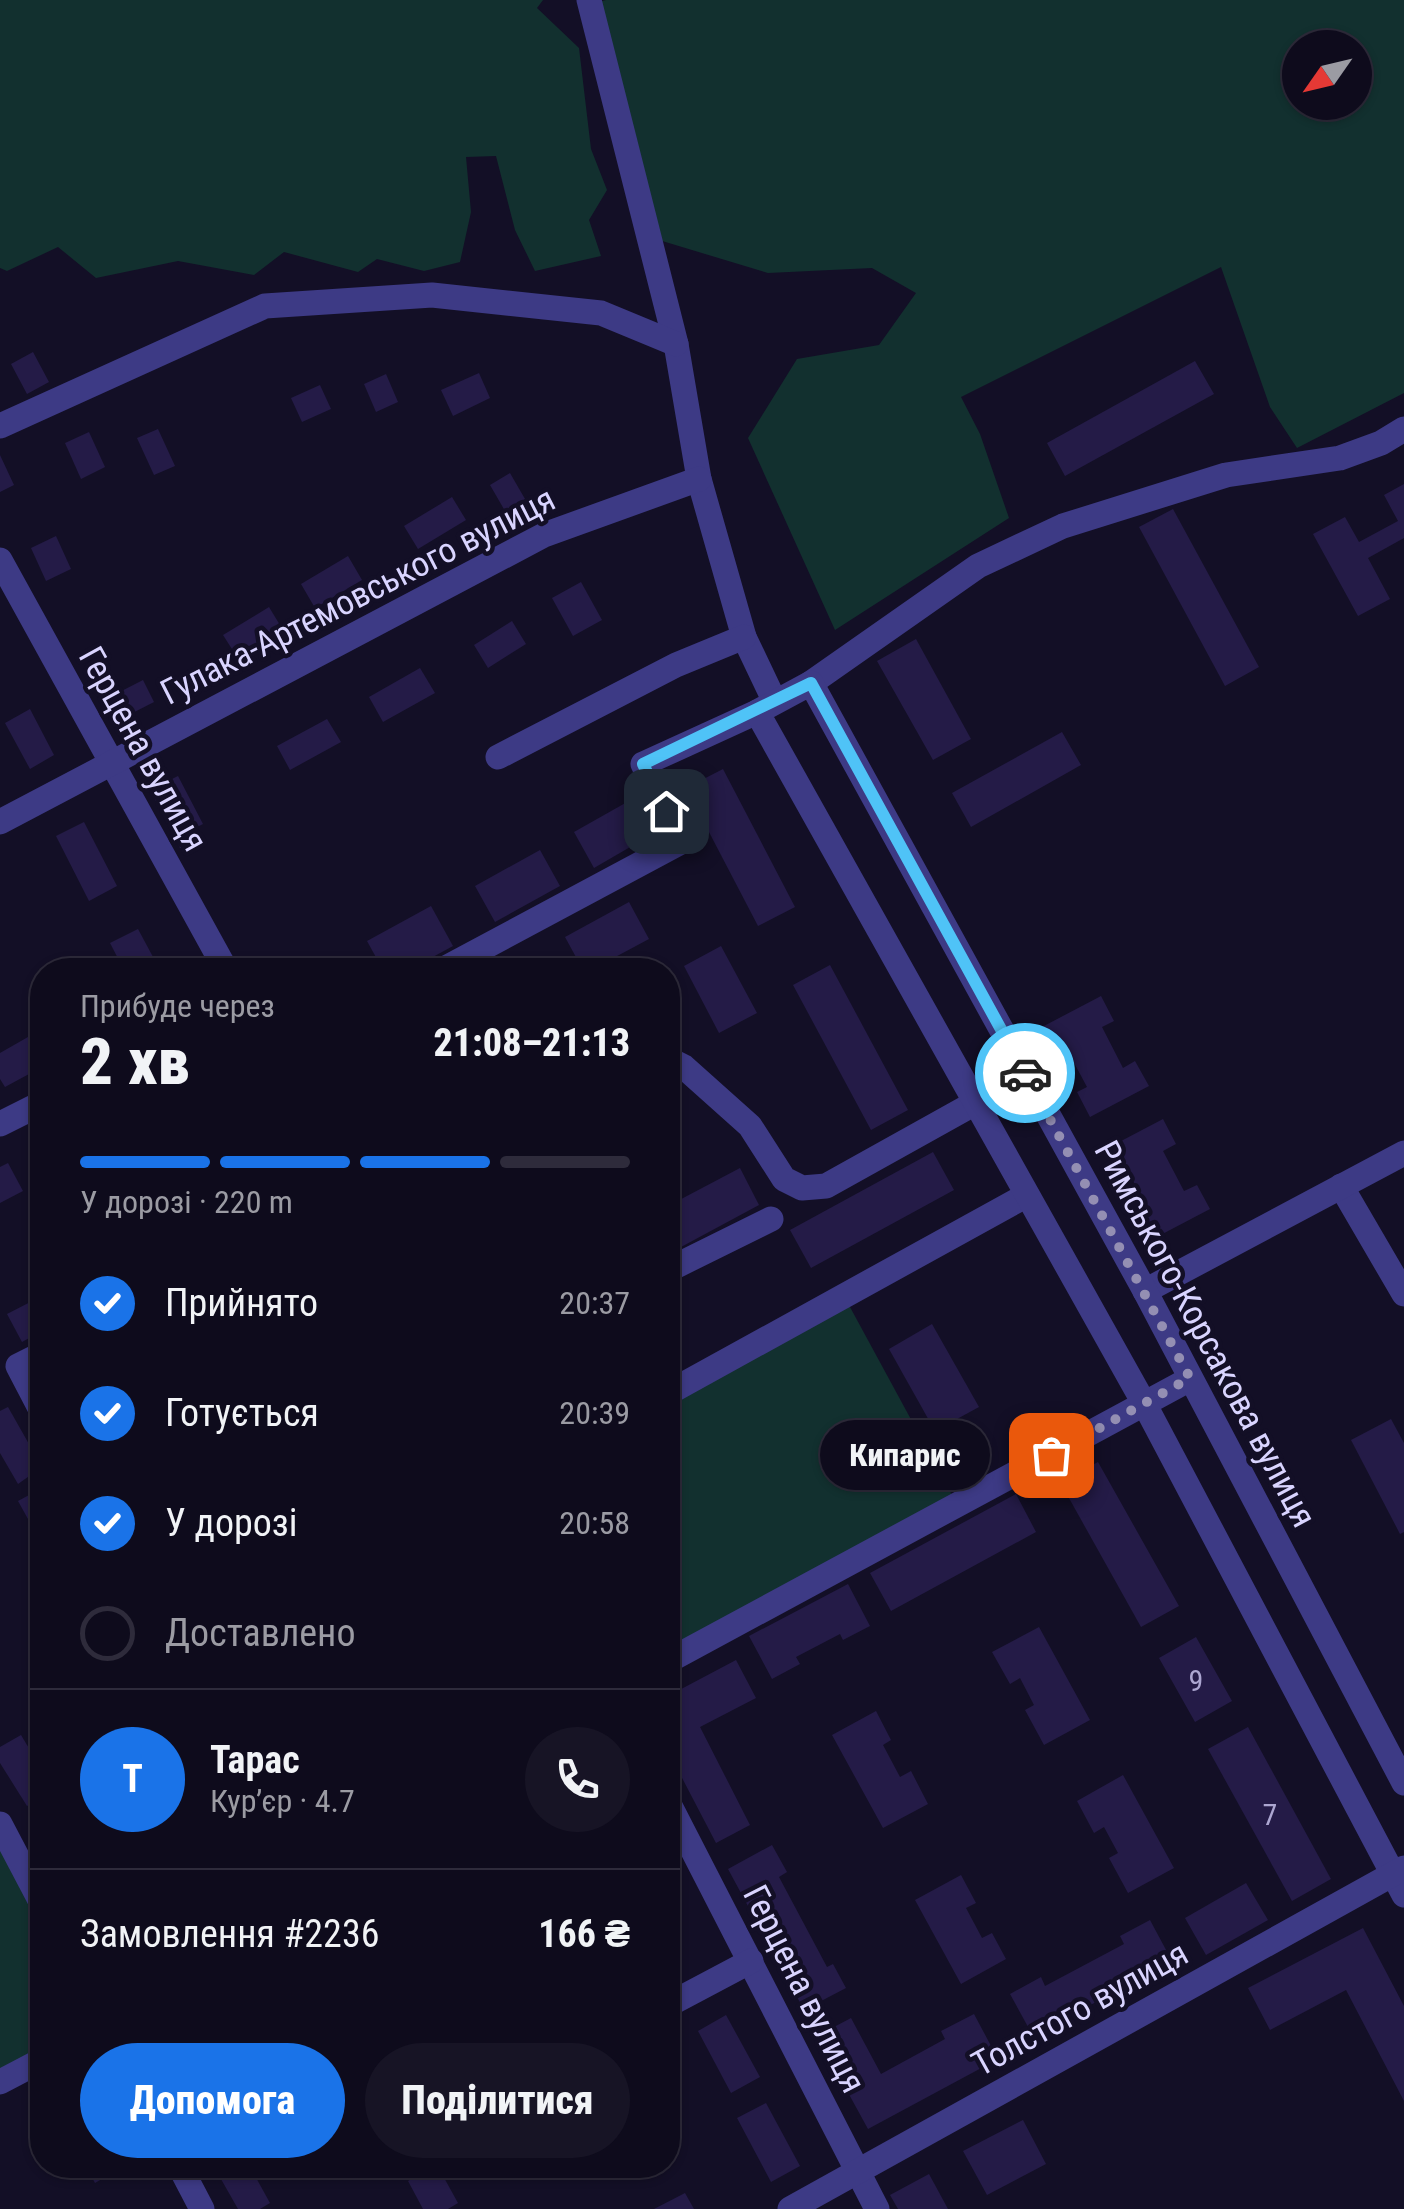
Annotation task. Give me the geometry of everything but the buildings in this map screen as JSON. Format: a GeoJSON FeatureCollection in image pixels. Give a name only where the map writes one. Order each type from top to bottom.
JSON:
{"type":"FeatureCollection","features":[{"type":"Feature","properties":{"kind":"street"},"geometry":{"type":"LineString","coordinates":[[589,0],[676,344],[699,479],[766,706],[976,1103],[1145,1405],[1401,1879]]}},
{"type":"Feature","properties":{"kind":"street"},"geometry":{"type":"LineString","coordinates":[[0,426],[265,306],[432,295],[601,313],[676,344]]}},
{"type":"Feature","properties":{"kind":"street"},"geometry":{"type":"LineString","coordinates":[[464,958],[682,842],[643,764],[811,683],[978,566],[1062,526],[1226,474],[1340,458],[1381,443],[1404,428]]}},
{"type":"Feature","properties":{"kind":"street","name":"Гулака-Артемовського вулиця"},"geometry":{"type":"LineString","coordinates":[[0,822],[544,536],[699,479]]}},
{"type":"Feature","properties":{"kind":"street","name":"Герцена вулиця"},"geometry":{"type":"LineString","coordinates":[[0,560],[219,958]]}},
{"type":"Feature","properties":{"kind":"street"},"geometry":{"type":"LineString","coordinates":[[498,757],[676,665],[744,637]]}},
{"type":"Feature","properties":{"kind":"street","name":"Римського-Корсакова вулиця"},"geometry":{"type":"LineString","coordinates":[[811,683],[1144,1291],[1404,1783]]}},
{"type":"Feature","properties":{"kind":"street"},"geometry":{"type":"LineString","coordinates":[[680,1065],[750,1126],[784,1179],[802,1188],[826,1186],[976,1103]]}},
{"type":"Feature","properties":{"kind":"street"},"geometry":{"type":"LineString","coordinates":[[0,1124],[30,1109]]}},
{"type":"Feature","properties":{"kind":"street"},"geometry":{"type":"LineString","coordinates":[[1144,1291],[1404,1152]]}},
{"type":"Feature","properties":{"kind":"street"},"geometry":{"type":"LineString","coordinates":[[1341,1186],[1404,1294]]}},
{"type":"Feature","properties":{"kind":"street"},"geometry":{"type":"LineString","coordinates":[[680,1386],[1027,1195]]}},
{"type":"Feature","properties":{"kind":"street"},"geometry":{"type":"LineString","coordinates":[[680,1264],[771,1220]]}},
{"type":"Feature","properties":{"kind":"street"},"geometry":{"type":"LineString","coordinates":[[30,1360],[18,1366],[30,1389]]}},
{"type":"Feature","properties":{"kind":"street"},"geometry":{"type":"LineString","coordinates":[[680,1655],[1190,1378]]}},
{"type":"Feature","properties":{"kind":"street"},"geometry":{"type":"LineString","coordinates":[[0,1824],[30,1856]]}},
{"type":"Feature","properties":{"kind":"street","name":"Герцена вулиця"},"geometry":{"type":"LineString","coordinates":[[680,1825],[877,2209]]}},
{"type":"Feature","properties":{"kind":"street","name":"Толстого вулиця"},"geometry":{"type":"LineString","coordinates":[[790,2209],[1401,1879]]}},
{"type":"Feature","properties":{"kind":"street"},"geometry":{"type":"LineString","coordinates":[[680,1998],[751,1962]]}},
{"type":"Feature","properties":{"kind":"street"},"geometry":{"type":"LineString","coordinates":[[0,2082],[30,2066]]}},
{"type":"Feature","properties":{"kind":"street"},"geometry":{"type":"LineString","coordinates":[[186,2178],[202,2209]]}},
{"type":"Feature","properties":{"kind":"green space"},"geometry":{"type":"Polygon","coordinates":[[[0,0],[543,0],[537,8],[579,48],[591,149],[607,190],[589,220],[601,256],[535,271],[515,230],[496,156],[466,157],[471,212],[460,262],[424,271],[377,259],[358,272],[284,252],[254,275],[178,261],[96,278],[58,247],[7,271],[0,268],[0,0]]]}},
{"type":"Feature","properties":{"kind":"green space"},"geometry":{"type":"Polygon","coordinates":[[[606,0],[1404,0],[1404,393],[1297,448],[1270,407],[1221,267],[961,397],[980,434],[1009,518],[835,630],[748,438],[797,359],[879,345],[916,293],[872,268],[768,273],[649,237],[591,4],[606,0]]]}},
{"type":"Feature","properties":{"kind":"green space"},"geometry":{"type":"Polygon","coordinates":[[[844,1296],[958,1506],[680,1655],[680,1386],[844,1296]]]}},
{"type":"Feature","properties":{"kind":"green space"},"geometry":{"type":"Polygon","coordinates":[[[0,1824],[30,1882],[30,2071],[0,2087],[0,1824]]]}},
{"type":"Feature","properties":{"kind":"way so far"},"geometry":{"type":"LineString","coordinates":[[1025,1073],[1190,1378],[1051,1455]]}},
{"type":"Feature","properties":{"kind":"place","name":"Кипарис"},"geometry":{"type":"Point","coordinates":[1051,1455]}},
{"type":"Feature","properties":{"kind":"route"},"geometry":{"type":"LineString","coordinates":[[666,811],[643,764],[811,683],[1025,1073]]}}]}
